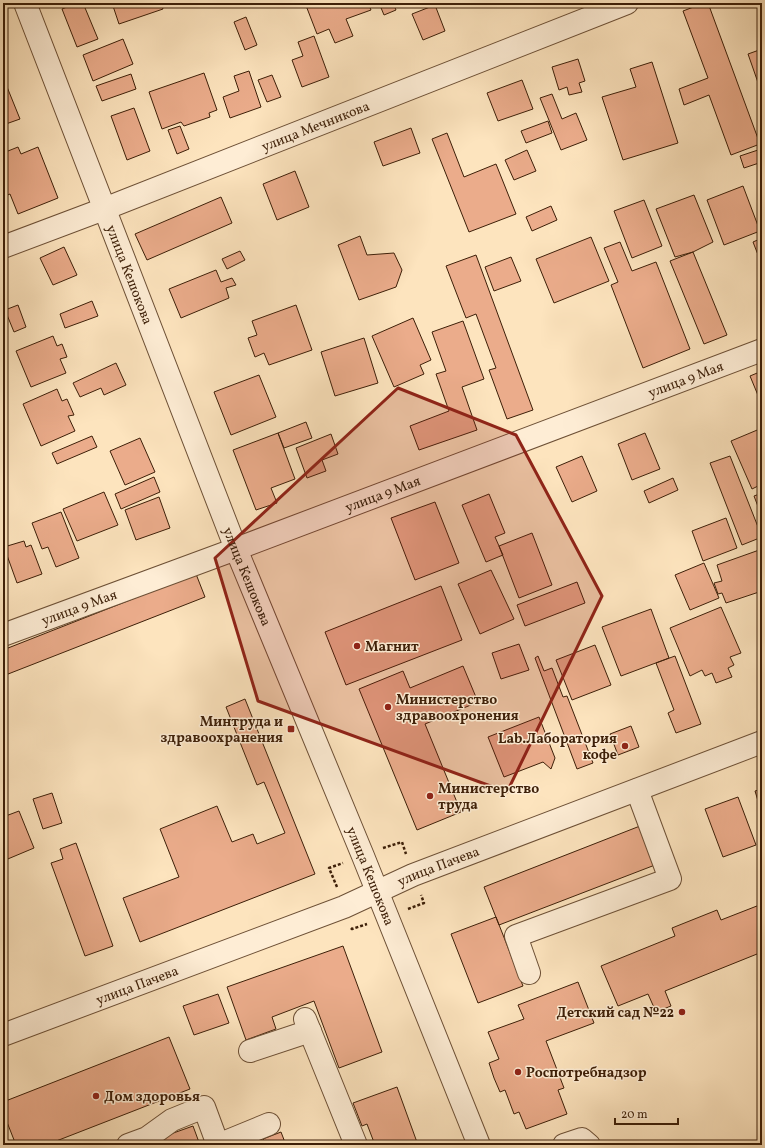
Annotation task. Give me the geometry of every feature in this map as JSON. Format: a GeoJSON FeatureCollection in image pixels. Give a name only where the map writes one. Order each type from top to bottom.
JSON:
{"type":"FeatureCollection","features":[{"type":"Feature","properties":{"kind":"street","name":"улица Кешокова"},"geometry":{"type":"LineString","coordinates":[[25,3],[236,549],[479,1145]]}},
{"type":"Feature","properties":{"kind":"street","name":"улица Мечникова"},"geometry":{"type":"LineString","coordinates":[[3,248],[627,3]]}},
{"type":"Feature","properties":{"kind":"street","name":"улица 9 Мая"},"geometry":{"type":"LineString","coordinates":[[3,635],[236,549],[762,350]]}},
{"type":"Feature","properties":{"kind":"street","name":"улица Пачева"},"geometry":{"type":"LineString","coordinates":[[3,1035],[344,907],[414,875],[762,742]]}},
{"type":"Feature","properties":{"kind":"street"},"geometry":{"type":"LineString","coordinates":[[529,973],[516,936],[670,879],[637,790]]}},
{"type":"Feature","properties":{"kind":"street"},"geometry":{"type":"LineString","coordinates":[[250,1051],[307,1025],[356,1145]]}},
{"type":"Feature","properties":{"kind":"street"},"geometry":{"type":"LineString","coordinates":[[141,1143],[172,1120],[204,1107],[218,1145],[269,1124]]}},
{"type":"Feature","properties":{"kind":"street"},"geometry":{"type":"LineString","coordinates":[[564,1145],[582,1139],[589,1145]]}},
{"type":"Feature","properties":{"kind":"path"},"geometry":{"type":"LineString","coordinates":[[381,849],[402,842],[408,860]]}},
{"type":"Feature","properties":{"kind":"path"},"geometry":{"type":"LineString","coordinates":[[337,889],[329,868],[349,860]]}},
{"type":"Feature","properties":{"kind":"path"},"geometry":{"type":"LineString","coordinates":[[408,909],[424,903],[419,889]]}},
{"type":"Feature","properties":{"kind":"highlighted area"},"geometry":{"type":"Polygon","coordinates":[[[398,388],[516,435],[602,596],[507,792],[258,701],[215,558],[398,388]]]}},
{"type":"Feature","properties":{"kind":"building"},"geometry":{"type":"Polygon","coordinates":[[[77,3],[83,3],[98,39],[77,47],[62,9],[77,3]]]}},
{"type":"Feature","properties":{"kind":"building"},"geometry":{"type":"Polygon","coordinates":[[[112,3],[161,3],[163,9],[119,24],[112,3]]]}},
{"type":"Feature","properties":{"kind":"building"},"geometry":{"type":"Polygon","coordinates":[[[305,3],[368,3],[371,10],[346,19],[353,36],[335,43],[329,29],[317,34],[305,3]]]}},
{"type":"Feature","properties":{"kind":"building"},"geometry":{"type":"Polygon","coordinates":[[[379,3],[393,3],[396,10],[384,15],[379,3]]]}},
{"type":"Feature","properties":{"kind":"building"},"geometry":{"type":"Polygon","coordinates":[[[704,3],[708,3],[760,144],[731,155],[709,95],[684,105],[679,89],[708,78],[683,11],[704,3]]]}},
{"type":"Feature","properties":{"kind":"building"},"geometry":{"type":"Polygon","coordinates":[[[435,5],[445,31],[423,40],[412,14],[435,5]]]}},
{"type":"Feature","properties":{"kind":"building"},"geometry":{"type":"Polygon","coordinates":[[[246,17],[257,45],[245,50],[234,22],[246,17]]]}},
{"type":"Feature","properties":{"kind":"building"},"geometry":{"type":"Polygon","coordinates":[[[314,36],[329,77],[302,87],[292,60],[303,56],[298,42],[314,36]]]}},
{"type":"Feature","properties":{"kind":"building"},"geometry":{"type":"Polygon","coordinates":[[[123,39],[133,64],[93,81],[83,55],[123,39]]]}},
{"type":"Feature","properties":{"kind":"building"},"geometry":{"type":"Polygon","coordinates":[[[762,49],[762,94],[748,54],[762,49]]]}},
{"type":"Feature","properties":{"kind":"building"},"geometry":{"type":"Polygon","coordinates":[[[578,59],[585,81],[579,83],[582,92],[569,95],[567,87],[559,90],[552,67],[578,59]]]}},
{"type":"Feature","properties":{"kind":"building"},"geometry":{"type":"Polygon","coordinates":[[[652,62],[678,143],[623,160],[602,97],[636,87],[630,69],[652,62]]]}},
{"type":"Feature","properties":{"kind":"building"},"geometry":{"type":"Polygon","coordinates":[[[249,71],[261,107],[230,118],[223,97],[239,91],[234,76],[249,71]]]}},
{"type":"Feature","properties":{"kind":"building"},"geometry":{"type":"Polygon","coordinates":[[[204,73],[217,110],[209,113],[210,117],[184,126],[181,122],[162,129],[149,92],[204,73]]]}},
{"type":"Feature","properties":{"kind":"building"},"geometry":{"type":"Polygon","coordinates":[[[131,74],[136,89],[102,101],[96,86],[131,74]]]}},
{"type":"Feature","properties":{"kind":"building"},"geometry":{"type":"Polygon","coordinates":[[[272,75],[281,97],[267,102],[258,80],[272,75]]]}},
{"type":"Feature","properties":{"kind":"building"},"geometry":{"type":"Polygon","coordinates":[[[3,77],[20,119],[3,125],[3,77]]]}},
{"type":"Feature","properties":{"kind":"building"},"geometry":{"type":"Polygon","coordinates":[[[522,80],[533,109],[498,121],[487,93],[522,80]]]}},
{"type":"Feature","properties":{"kind":"building"},"geometry":{"type":"Polygon","coordinates":[[[552,94],[562,119],[576,113],[587,140],[561,150],[540,98],[552,94]]]}},
{"type":"Feature","properties":{"kind":"building"},"geometry":{"type":"Polygon","coordinates":[[[134,108],[150,151],[127,160],[111,116],[134,108]]]}},
{"type":"Feature","properties":{"kind":"building"},"geometry":{"type":"Polygon","coordinates":[[[548,121],[552,133],[526,143],[521,131],[548,121]]]}},
{"type":"Feature","properties":{"kind":"building"},"geometry":{"type":"Polygon","coordinates":[[[180,126],[189,149],[177,154],[168,130],[180,126]]]}},
{"type":"Feature","properties":{"kind":"building"},"geometry":{"type":"Polygon","coordinates":[[[411,128],[420,153],[383,166],[374,142],[411,128]]]}},
{"type":"Feature","properties":{"kind":"building"},"geometry":{"type":"Polygon","coordinates":[[[447,133],[464,177],[496,164],[516,214],[469,232],[432,139],[447,133]]]}},
{"type":"Feature","properties":{"kind":"building"},"geometry":{"type":"Polygon","coordinates":[[[18,147],[21,154],[38,147],[58,198],[18,214],[10,194],[3,197],[3,153],[18,147]]]}},
{"type":"Feature","properties":{"kind":"building"},"geometry":{"type":"Polygon","coordinates":[[[527,150],[536,171],[514,180],[505,160],[527,150]]]}},
{"type":"Feature","properties":{"kind":"building"},"geometry":{"type":"Polygon","coordinates":[[[758,150],[762,162],[744,168],[740,156],[758,150]]]}},
{"type":"Feature","properties":{"kind":"building"},"geometry":{"type":"Polygon","coordinates":[[[295,171],[309,207],[277,220],[263,184],[295,171]]]}},
{"type":"Feature","properties":{"kind":"building"},"geometry":{"type":"Polygon","coordinates":[[[743,186],[760,231],[724,245],[707,200],[743,186]]]}},
{"type":"Feature","properties":{"kind":"building"},"geometry":{"type":"Polygon","coordinates":[[[694,195],[713,242],[693,252],[675,257],[656,209],[694,195]]]}},
{"type":"Feature","properties":{"kind":"building"},"geometry":{"type":"Polygon","coordinates":[[[221,197],[232,223],[147,260],[135,234],[221,197]]]}},
{"type":"Feature","properties":{"kind":"building"},"geometry":{"type":"Polygon","coordinates":[[[644,200],[662,246],[632,258],[614,211],[644,200]]]}},
{"type":"Feature","properties":{"kind":"building"},"geometry":{"type":"Polygon","coordinates":[[[551,206],[557,220],[532,231],[526,217],[551,206]]]}},
{"type":"Feature","properties":{"kind":"building"},"geometry":{"type":"Polygon","coordinates":[[[360,236],[367,255],[394,253],[402,270],[396,287],[359,300],[338,245],[360,236]]]}},
{"type":"Feature","properties":{"kind":"building"},"geometry":{"type":"Polygon","coordinates":[[[591,237],[609,281],[554,303],[536,259],[591,237]]]}},
{"type":"Feature","properties":{"kind":"building"},"geometry":{"type":"Polygon","coordinates":[[[762,238],[762,265],[753,242],[762,238]]]}},
{"type":"Feature","properties":{"kind":"building"},"geometry":{"type":"Polygon","coordinates":[[[620,242],[632,271],[656,262],[690,349],[643,368],[611,285],[618,282],[604,248],[620,242]]]}},
{"type":"Feature","properties":{"kind":"building"},"geometry":{"type":"Polygon","coordinates":[[[64,247],[77,275],[53,285],[40,258],[64,247]]]}},
{"type":"Feature","properties":{"kind":"building"},"geometry":{"type":"Polygon","coordinates":[[[240,251],[245,260],[227,269],[222,259],[240,251]]]}},
{"type":"Feature","properties":{"kind":"building"},"geometry":{"type":"Polygon","coordinates":[[[693,252],[727,335],[704,344],[670,261],[693,252]]]}},
{"type":"Feature","properties":{"kind":"building"},"geometry":{"type":"Polygon","coordinates":[[[476,255],[533,410],[507,419],[489,370],[496,368],[476,314],[466,318],[446,266],[476,255]]]}},
{"type":"Feature","properties":{"kind":"building"},"geometry":{"type":"Polygon","coordinates":[[[511,257],[521,281],[494,291],[485,267],[511,257]]]}},
{"type":"Feature","properties":{"kind":"building"},"geometry":{"type":"Polygon","coordinates":[[[216,270],[221,282],[232,278],[236,285],[226,288],[229,298],[181,318],[169,289],[216,270]]]}},
{"type":"Feature","properties":{"kind":"building"},"geometry":{"type":"Polygon","coordinates":[[[92,301],[98,316],[65,328],[60,314],[92,301]]]}},
{"type":"Feature","properties":{"kind":"building"},"geometry":{"type":"Polygon","coordinates":[[[18,305],[26,327],[14,332],[5,310],[18,305]]]}},
{"type":"Feature","properties":{"kind":"building"},"geometry":{"type":"Polygon","coordinates":[[[296,305],[312,350],[269,365],[264,353],[255,357],[248,338],[257,335],[252,321],[296,305]]]}},
{"type":"Feature","properties":{"kind":"building"},"geometry":{"type":"Polygon","coordinates":[[[413,318],[431,360],[420,365],[424,374],[394,387],[372,336],[413,318]]]}},
{"type":"Feature","properties":{"kind":"building"},"geometry":{"type":"Polygon","coordinates":[[[463,321],[484,379],[462,387],[477,430],[419,450],[410,426],[449,411],[436,374],[446,371],[432,332],[463,321]]]}},
{"type":"Feature","properties":{"kind":"building"},"geometry":{"type":"Polygon","coordinates":[[[53,336],[57,346],[62,344],[67,357],[60,359],[66,373],[31,387],[16,351],[53,336]]]}},
{"type":"Feature","properties":{"kind":"building"},"geometry":{"type":"Polygon","coordinates":[[[364,338],[378,383],[335,396],[321,352],[364,338]]]}},
{"type":"Feature","properties":{"kind":"building"},"geometry":{"type":"Polygon","coordinates":[[[116,363],[126,385],[104,395],[101,388],[80,397],[73,383],[116,363]]]}},
{"type":"Feature","properties":{"kind":"building"},"geometry":{"type":"Polygon","coordinates":[[[762,371],[762,405],[750,376],[762,371]]]}},
{"type":"Feature","properties":{"kind":"building"},"geometry":{"type":"Polygon","coordinates":[[[259,375],[276,417],[231,435],[214,392],[259,375]]]}},
{"type":"Feature","properties":{"kind":"building"},"geometry":{"type":"Polygon","coordinates":[[[57,389],[62,401],[67,399],[74,415],[68,416],[75,431],[41,446],[23,404],[57,389]]]}},
{"type":"Feature","properties":{"kind":"building"},"geometry":{"type":"Polygon","coordinates":[[[306,422],[312,438],[284,448],[278,433],[306,422]]]}},
{"type":"Feature","properties":{"kind":"building"},"geometry":{"type":"Polygon","coordinates":[[[762,428],[762,484],[752,489],[731,441],[762,428]]]}},
{"type":"Feature","properties":{"kind":"building"},"geometry":{"type":"Polygon","coordinates":[[[278,433],[295,479],[271,488],[277,503],[256,510],[233,450],[278,433]]]}},
{"type":"Feature","properties":{"kind":"building"},"geometry":{"type":"Polygon","coordinates":[[[645,433],[660,469],[632,480],[618,444],[645,433]]]}},
{"type":"Feature","properties":{"kind":"building"},"geometry":{"type":"Polygon","coordinates":[[[331,434],[338,454],[322,460],[326,471],[307,478],[296,448],[331,434]]]}},
{"type":"Feature","properties":{"kind":"building"},"geometry":{"type":"Polygon","coordinates":[[[92,436],[97,447],[57,464],[52,453],[92,436]]]}},
{"type":"Feature","properties":{"kind":"building"},"geometry":{"type":"Polygon","coordinates":[[[140,438],[155,472],[125,485],[110,451],[140,438]]]}},
{"type":"Feature","properties":{"kind":"building"},"geometry":{"type":"Polygon","coordinates":[[[582,456],[597,491],[572,502],[556,467],[582,456]]]}},
{"type":"Feature","properties":{"kind":"building"},"geometry":{"type":"Polygon","coordinates":[[[730,456],[762,537],[742,545],[710,463],[730,456]]]}},
{"type":"Feature","properties":{"kind":"building"},"geometry":{"type":"Polygon","coordinates":[[[154,477],[160,492],[121,509],[115,494],[154,477]]]}},
{"type":"Feature","properties":{"kind":"building"},"geometry":{"type":"Polygon","coordinates":[[[673,478],[678,490],[649,503],[644,491],[673,478]]]}},
{"type":"Feature","properties":{"kind":"building"},"geometry":{"type":"Polygon","coordinates":[[[104,492],[118,525],[77,541],[63,509],[104,492]]]}},
{"type":"Feature","properties":{"kind":"building"},"geometry":{"type":"Polygon","coordinates":[[[762,493],[762,517],[754,496],[762,493]]]}},
{"type":"Feature","properties":{"kind":"building"},"geometry":{"type":"Polygon","coordinates":[[[489,494],[505,533],[495,537],[503,555],[486,562],[462,505],[489,494]]]}},
{"type":"Feature","properties":{"kind":"building"},"geometry":{"type":"Polygon","coordinates":[[[159,497],[170,528],[136,540],[125,510],[159,497]]]}},
{"type":"Feature","properties":{"kind":"building"},"geometry":{"type":"Polygon","coordinates":[[[435,502],[459,563],[415,580],[391,518],[435,502]]]}},
{"type":"Feature","properties":{"kind":"building"},"geometry":{"type":"Polygon","coordinates":[[[61,512],[79,558],[56,567],[48,547],[42,549],[32,523],[61,512]]]}},
{"type":"Feature","properties":{"kind":"building"},"geometry":{"type":"Polygon","coordinates":[[[726,518],[737,548],[703,561],[692,531],[726,518]]]}},
{"type":"Feature","properties":{"kind":"building"},"geometry":{"type":"Polygon","coordinates":[[[532,533],[552,585],[519,598],[499,546],[532,533]]]}},
{"type":"Feature","properties":{"kind":"building"},"geometry":{"type":"Polygon","coordinates":[[[24,541],[26,547],[31,545],[42,574],[17,583],[4,547],[24,541]]]}},
{"type":"Feature","properties":{"kind":"building"},"geometry":{"type":"Polygon","coordinates":[[[762,549],[762,591],[726,603],[722,593],[718,594],[714,583],[722,581],[717,565],[762,549]]]}},
{"type":"Feature","properties":{"kind":"building"},"geometry":{"type":"Polygon","coordinates":[[[704,563],[719,598],[690,610],[675,575],[704,563]]]}},
{"type":"Feature","properties":{"kind":"building"},"geometry":{"type":"Polygon","coordinates":[[[491,570],[514,619],[480,634],[458,584],[491,570]]]}},
{"type":"Feature","properties":{"kind":"building"},"geometry":{"type":"Polygon","coordinates":[[[196,574],[205,597],[3,676],[3,650],[196,574]]]}},
{"type":"Feature","properties":{"kind":"building"},"geometry":{"type":"Polygon","coordinates":[[[577,582],[585,603],[525,626],[517,605],[577,582]]]}},
{"type":"Feature","properties":{"kind":"building"},"geometry":{"type":"Polygon","coordinates":[[[441,586],[462,640],[346,685],[325,632],[441,586]]]}},
{"type":"Feature","properties":{"kind":"building"},"geometry":{"type":"Polygon","coordinates":[[[721,607],[741,653],[730,657],[734,665],[728,668],[732,677],[716,683],[712,673],[705,676],[702,670],[690,676],[670,628],[721,607]]]}},
{"type":"Feature","properties":{"kind":"building"},"geometry":{"type":"Polygon","coordinates":[[[651,609],[669,658],[621,676],[602,627],[651,609]]]}},
{"type":"Feature","properties":{"kind":"building"},"geometry":{"type":"Polygon","coordinates":[[[519,644],[529,670],[501,679],[492,653],[519,644]]]}},
{"type":"Feature","properties":{"kind":"building"},"geometry":{"type":"Polygon","coordinates":[[[595,645],[611,685],[572,700],[556,660],[595,645]]]}},
{"type":"Feature","properties":{"kind":"building"},"geometry":{"type":"Polygon","coordinates":[[[538,656],[544,671],[552,668],[563,697],[567,696],[593,763],[577,769],[535,658],[538,656]]]}},
{"type":"Feature","properties":{"kind":"building"},"geometry":{"type":"Polygon","coordinates":[[[675,656],[701,724],[676,733],[668,713],[674,710],[656,663],[675,656]]]}},
{"type":"Feature","properties":{"kind":"building"},"geometry":{"type":"Polygon","coordinates":[[[463,666],[478,702],[425,724],[461,812],[417,830],[359,689],[403,671],[410,688],[463,666]]]}},
{"type":"Feature","properties":{"kind":"building"},"geometry":{"type":"Polygon","coordinates":[[[245,699],[315,874],[140,942],[123,898],[179,877],[160,829],[217,806],[232,842],[253,834],[257,844],[285,833],[264,782],[257,785],[226,707],[245,699]]]}},
{"type":"Feature","properties":{"kind":"building"},"geometry":{"type":"Polygon","coordinates":[[[539,717],[555,758],[551,769],[543,762],[504,777],[488,737],[539,717]]]}},
{"type":"Feature","properties":{"kind":"building"},"geometry":{"type":"Polygon","coordinates":[[[631,726],[639,747],[618,755],[610,734],[631,726]]]}},
{"type":"Feature","properties":{"kind":"building"},"geometry":{"type":"Polygon","coordinates":[[[762,789],[762,814],[755,791],[762,789]]]}},
{"type":"Feature","properties":{"kind":"building"},"geometry":{"type":"Polygon","coordinates":[[[52,793],[62,823],[43,829],[33,799],[52,793]]]}},
{"type":"Feature","properties":{"kind":"building"},"geometry":{"type":"Polygon","coordinates":[[[738,797],[756,845],[723,857],[705,809],[738,797]]]}},
{"type":"Feature","properties":{"kind":"building"},"geometry":{"type":"Polygon","coordinates":[[[19,811],[34,848],[3,861],[3,817],[19,811]]]}},
{"type":"Feature","properties":{"kind":"building"},"geometry":{"type":"Polygon","coordinates":[[[640,826],[655,865],[499,925],[484,887],[640,826]]]}},
{"type":"Feature","properties":{"kind":"building"},"geometry":{"type":"Polygon","coordinates":[[[76,843],[113,946],[85,956],[51,863],[63,859],[60,849],[76,843]]]}},
{"type":"Feature","properties":{"kind":"building"},"geometry":{"type":"Polygon","coordinates":[[[762,904],[762,952],[665,991],[671,1006],[656,1012],[648,994],[618,1006],[601,966],[675,936],[672,928],[717,910],[721,920],[762,904]]]}},
{"type":"Feature","properties":{"kind":"building"},"geometry":{"type":"Polygon","coordinates":[[[496,917],[523,986],[478,1003],[451,934],[496,917]]]}},
{"type":"Feature","properties":{"kind":"building"},"geometry":{"type":"Polygon","coordinates":[[[343,946],[382,1052],[339,1068],[314,1001],[272,1017],[276,1029],[246,1040],[227,987],[343,946]]]}},
{"type":"Feature","properties":{"kind":"building"},"geometry":{"type":"Polygon","coordinates":[[[578,982],[594,1023],[546,1041],[564,1088],[558,1090],[567,1114],[526,1129],[519,1112],[514,1114],[505,1090],[500,1092],[494,1078],[489,1063],[499,1059],[488,1032],[524,1019],[518,1005],[578,982]]]}},
{"type":"Feature","properties":{"kind":"building"},"geometry":{"type":"Polygon","coordinates":[[[218,994],[229,1023],[194,1035],[183,1006],[218,994]]]}},
{"type":"Feature","properties":{"kind":"building","name":"Дом здоровья"},"geometry":{"type":"Polygon","coordinates":[[[169,1037],[190,1089],[46,1145],[16,1145],[3,1112],[3,1102],[169,1037]]]}},
{"type":"Feature","properties":{"kind":"building"},"geometry":{"type":"Polygon","coordinates":[[[397,1087],[418,1145],[375,1145],[367,1124],[362,1126],[353,1103],[397,1087]]]}},
{"type":"Feature","properties":{"kind":"building"},"geometry":{"type":"Polygon","coordinates":[[[193,1126],[200,1145],[152,1145],[151,1141],[193,1126]]]}},
{"type":"Feature","properties":{"kind":"building"},"geometry":{"type":"Polygon","coordinates":[[[281,1132],[286,1145],[263,1145],[265,1144],[263,1139],[281,1132]]]}},
{"type":"Feature","properties":{"kind":"place","name":"Магнит"},"geometry":{"type":"Point","coordinates":[357,646]}},
{"type":"Feature","properties":{"kind":"place","name":"Министерство здравоохронения"},"geometry":{"type":"Point","coordinates":[388,707]}},
{"type":"Feature","properties":{"kind":"place","name":"Минтруда и здравоохранения"},"geometry":{"type":"Point","coordinates":[291,729]}},
{"type":"Feature","properties":{"kind":"place","name":"Lab.Лаборатория кофе"},"geometry":{"type":"Point","coordinates":[625,746]}},
{"type":"Feature","properties":{"kind":"place","name":"Министерство труда"},"geometry":{"type":"Point","coordinates":[430,796]}},
{"type":"Feature","properties":{"kind":"place","name":"Детский сад №22"},"geometry":{"type":"Point","coordinates":[682,1012]}},
{"type":"Feature","properties":{"kind":"place","name":"Роспотребнадзор"},"geometry":{"type":"Point","coordinates":[518,1072]}},
{"type":"Feature","properties":{"kind":"place","name":"Дом здоровья"},"geometry":{"type":"Point","coordinates":[96,1096]}}]}
